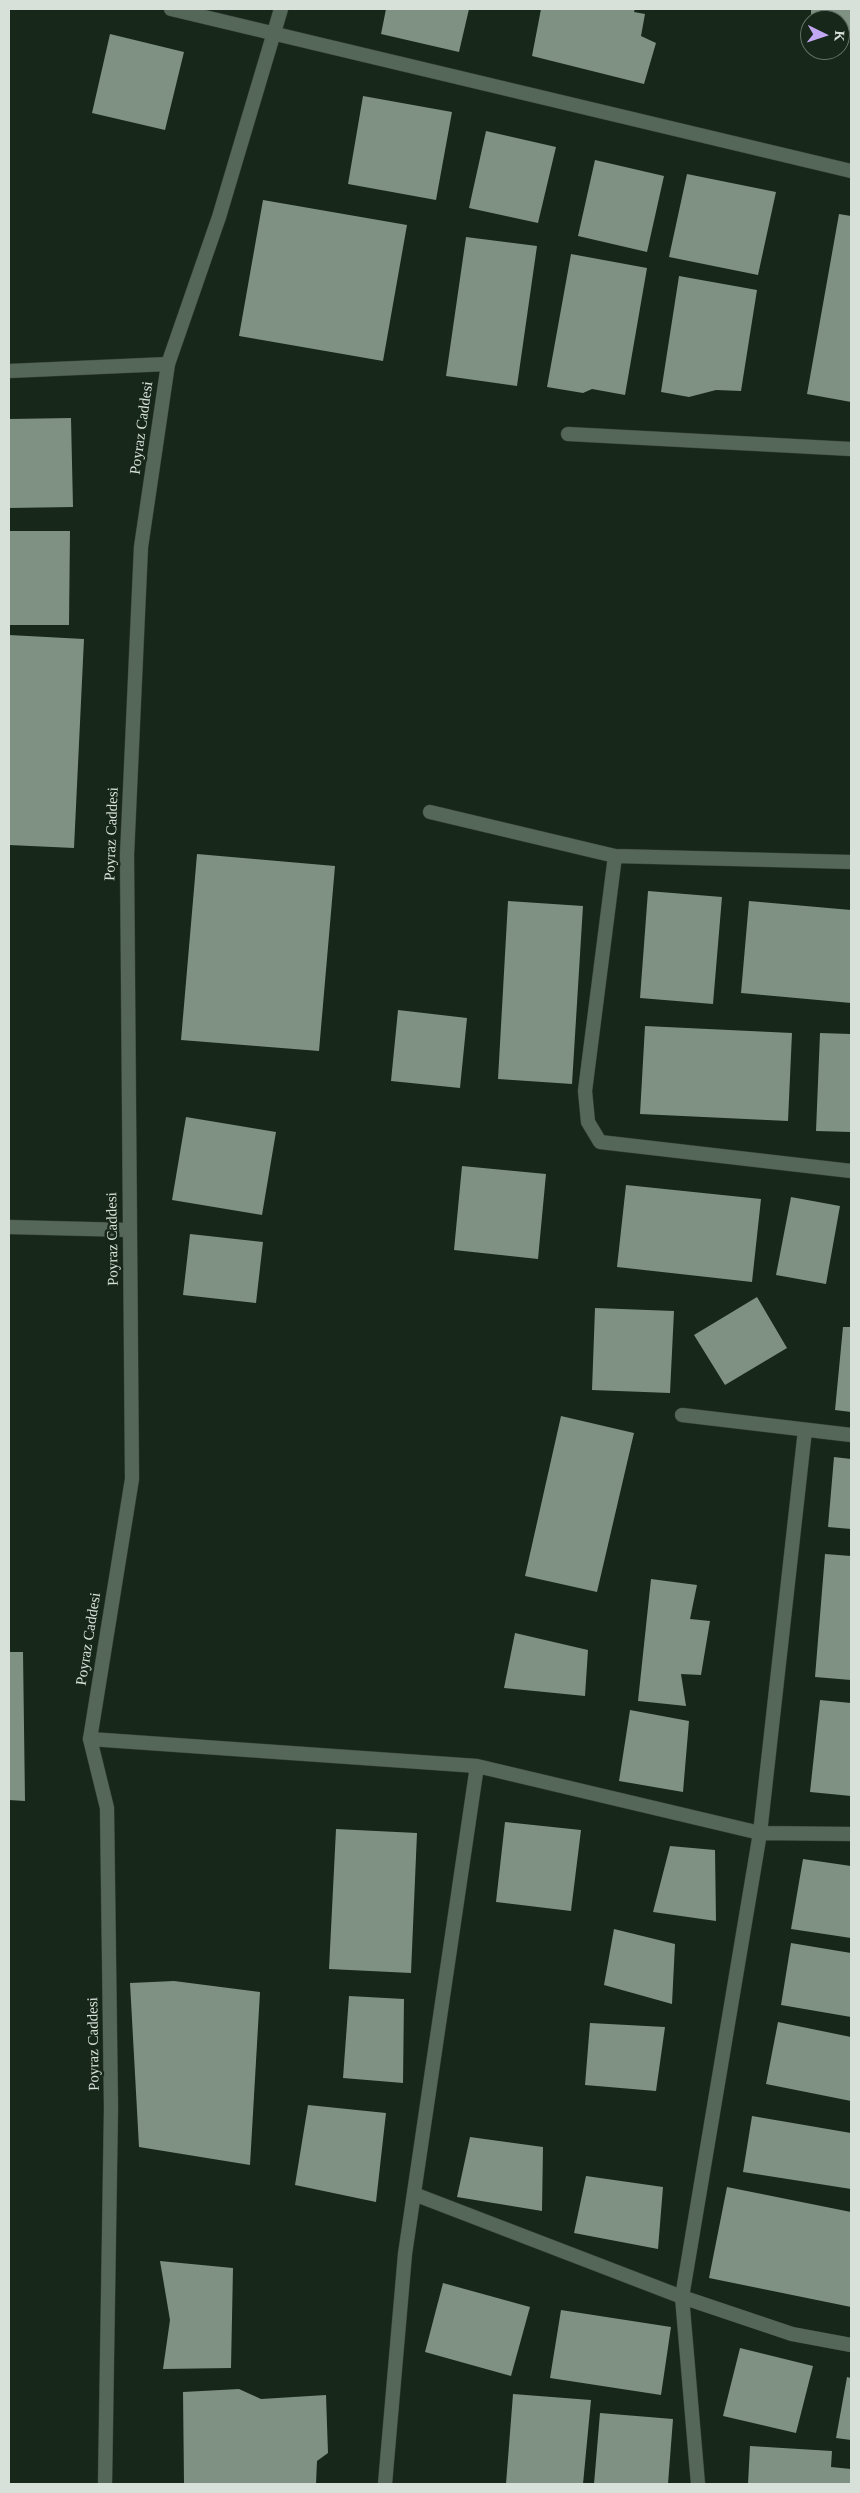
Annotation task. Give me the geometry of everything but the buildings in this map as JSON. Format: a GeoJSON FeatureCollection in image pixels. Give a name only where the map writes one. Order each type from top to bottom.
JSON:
{"type":"FeatureCollection","features":[{"type":"Feature","properties":{"kind":"street"},"geometry":{"type":"LineString","coordinates":[[171,9],[851,171]]}},
{"type":"Feature","properties":{"kind":"street","name":"Poyraz Caddesi"},"geometry":{"type":"LineString","coordinates":[[105,2484],[111,2108],[107,1808],[90,1739],[132,1479],[128,835],[141,548],[168,364],[218,217],[281,9]]}},
{"type":"Feature","properties":{"kind":"street"},"geometry":{"type":"LineString","coordinates":[[9,371],[168,364]]}},
{"type":"Feature","properties":{"kind":"street"},"geometry":{"type":"LineString","coordinates":[[568,434],[851,449]]}},
{"type":"Feature","properties":{"kind":"street"},"geometry":{"type":"LineString","coordinates":[[430,812],[615,856],[851,862]]}},
{"type":"Feature","properties":{"kind":"street"},"geometry":{"type":"LineString","coordinates":[[615,856],[584,1091],[588,1122],[600,1142],[851,1171]]}},
{"type":"Feature","properties":{"kind":"street"},"geometry":{"type":"LineString","coordinates":[[9,1227],[129,1230]]}},
{"type":"Feature","properties":{"kind":"street"},"geometry":{"type":"LineString","coordinates":[[682,1415],[851,1435]]}},
{"type":"Feature","properties":{"kind":"street"},"geometry":{"type":"LineString","coordinates":[[698,2484],[682,2296],[760,1833],[805,1430]]}},
{"type":"Feature","properties":{"kind":"street"},"geometry":{"type":"LineString","coordinates":[[90,1739],[477,1766],[760,1833],[851,1834]]}},
{"type":"Feature","properties":{"kind":"street"},"geometry":{"type":"LineString","coordinates":[[385,2484],[405,2254],[477,1766]]}},
{"type":"Feature","properties":{"kind":"street"},"geometry":{"type":"LineString","coordinates":[[414,2194],[682,2296],[792,2334],[851,2345]]}}]}
